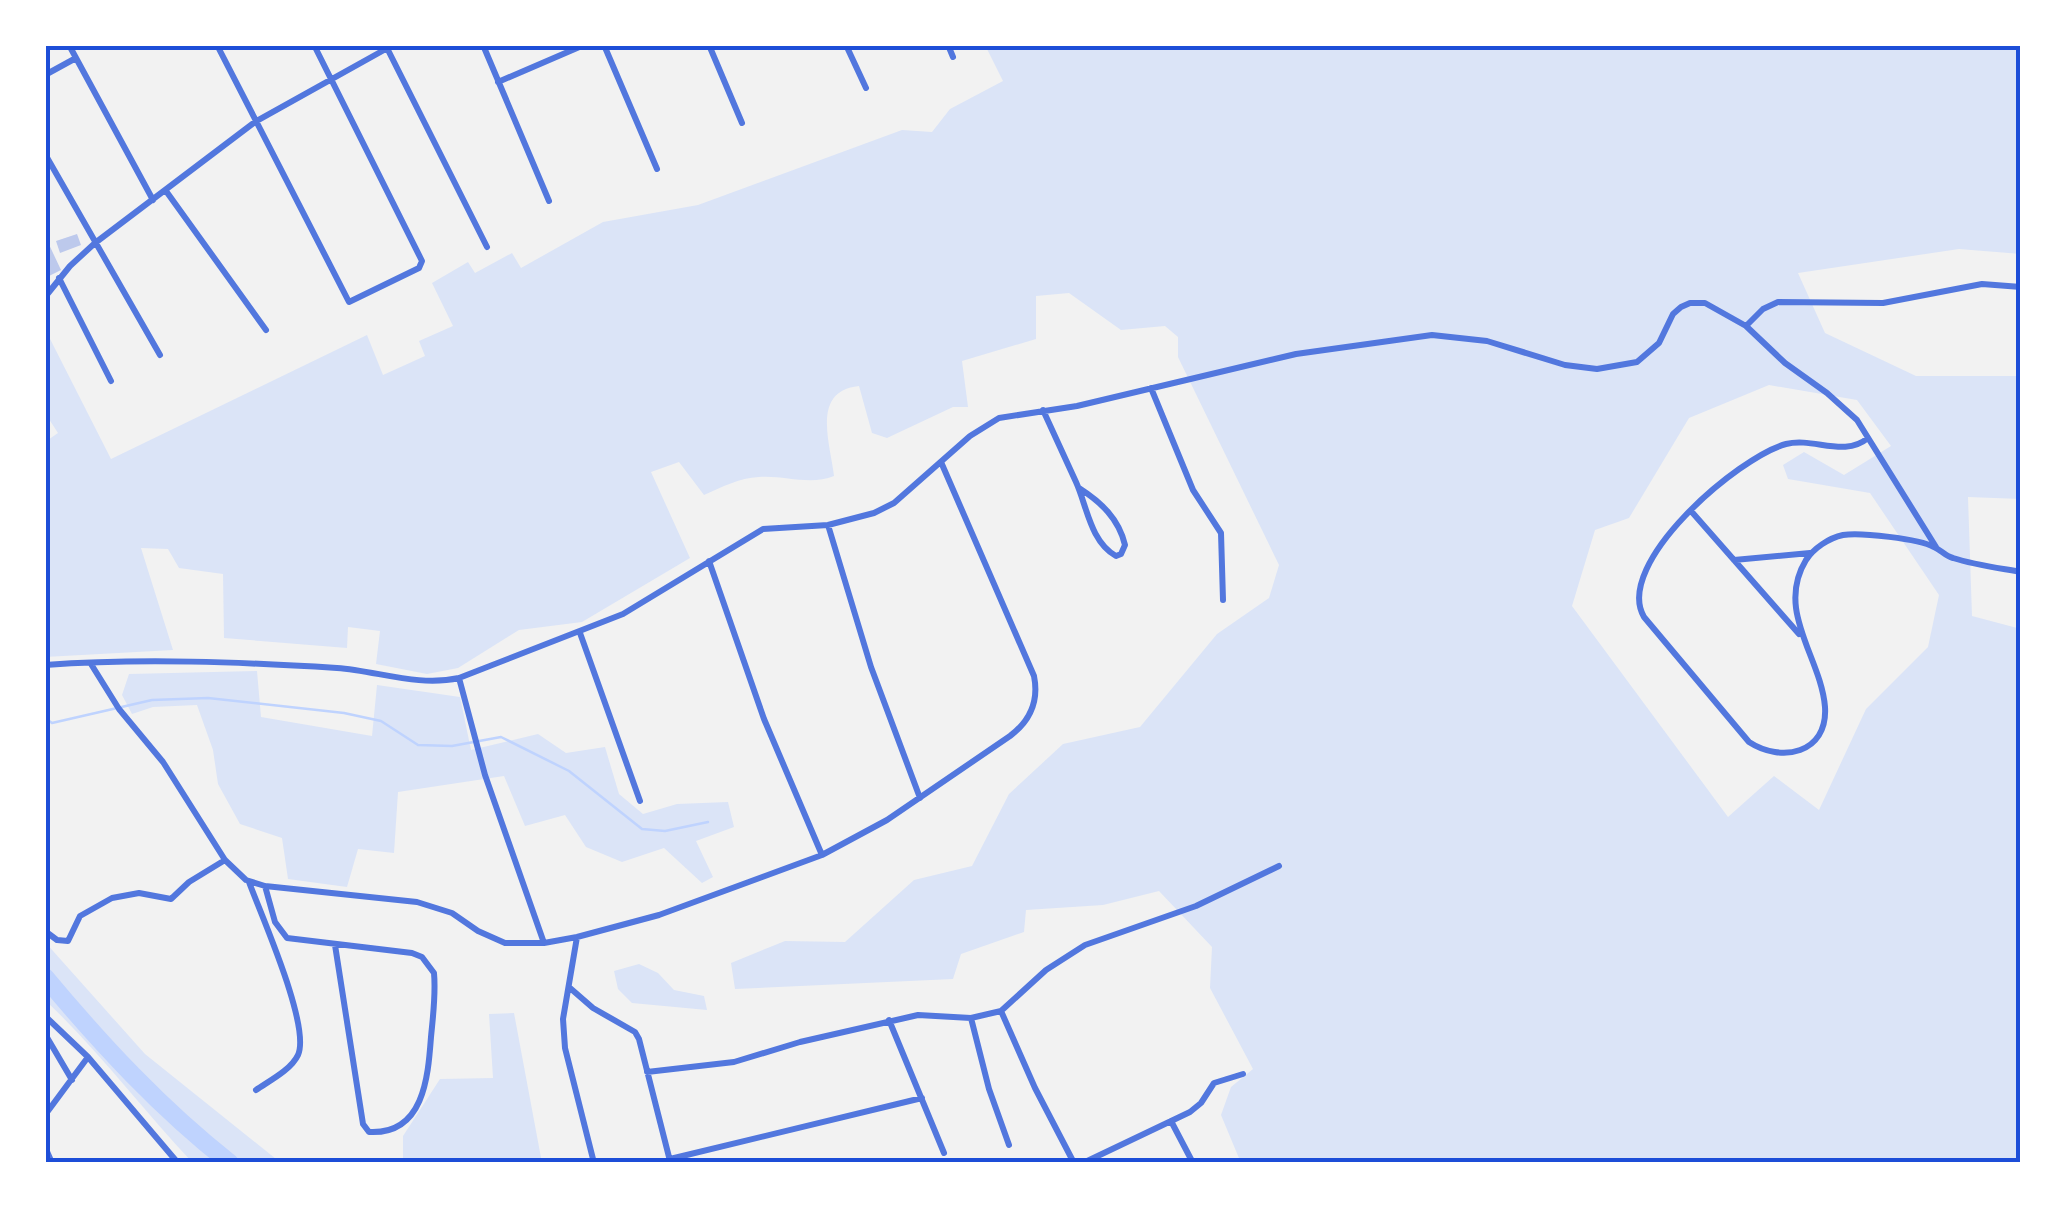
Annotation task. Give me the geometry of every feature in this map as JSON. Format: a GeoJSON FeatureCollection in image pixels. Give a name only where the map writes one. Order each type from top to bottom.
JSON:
{"type":"FeatureCollection","features":[{"type":"Feature","properties":{"kind":"street"},"geometry":{"type":"LineString","coordinates":[[69,45],[153,200]]}},
{"type":"Feature","properties":{"kind":"street"},"geometry":{"type":"LineString","coordinates":[[216,45],[349,302],[419,268],[422,261],[314,45]]}},
{"type":"Feature","properties":{"kind":"street"},"geometry":{"type":"LineString","coordinates":[[484,45],[550,201]]}},
{"type":"Feature","properties":{"kind":"street"},"geometry":{"type":"LineString","coordinates":[[498,82],[584,45]]}},
{"type":"Feature","properties":{"kind":"street"},"geometry":{"type":"LineString","coordinates":[[604,45],[657,169]]}},
{"type":"Feature","properties":{"kind":"street"},"geometry":{"type":"LineString","coordinates":[[709,45],[742,123]]}},
{"type":"Feature","properties":{"kind":"street"},"geometry":{"type":"LineString","coordinates":[[846,45],[866,88]]}},
{"type":"Feature","properties":{"kind":"street"},"geometry":{"type":"LineString","coordinates":[[948,45],[954,56]]}},
{"type":"Feature","properties":{"kind":"street"},"geometry":{"type":"LineString","coordinates":[[45,297],[95,244],[256,122],[388,46],[488,248]]}},
{"type":"Feature","properties":{"kind":"street"},"geometry":{"type":"LineString","coordinates":[[45,74],[76,58]]}},
{"type":"Feature","properties":{"kind":"street"},"geometry":{"type":"LineString","coordinates":[[45,154],[160,356]]}},
{"type":"Feature","properties":{"kind":"street"},"geometry":{"type":"LineString","coordinates":[[166,191],[266,330]]}},
{"type":"Feature","properties":{"kind":"street"},"geometry":{"type":"LineString","coordinates":[[59,278],[111,381]]}},
{"type":"Feature","properties":{"kind":"street"},"geometry":{"type":"LineString","coordinates":[[1746,326],[1763,309],[1778,302],[1883,303],[1982,284],[2021,287]]}},
{"type":"Feature","properties":{"kind":"street"},"geometry":{"type":"LineString","coordinates":[[45,665],[177,661],[343,668],[440,682],[459,678],[580,633],[634,607],[763,530],[828,525],[874,513],[894,503],[986,424],[1020,412],[1077,406],[1296,354],[1432,335],[1487,341],[1582,369],[1625,366],[1651,352],[1681,307],[1690,303],[1715,307],[1746,326],[1804,379],[1843,406],[1868,438],[1936,547],[1950,557],[2021,572]]}},
{"type":"Feature","properties":{"kind":"street"},"geometry":{"type":"LineString","coordinates":[[1151,388],[1193,490],[1221,533],[1223,600]]}},
{"type":"Feature","properties":{"kind":"street"},"geometry":{"type":"LineString","coordinates":[[1043,410],[1103,545],[1116,556],[1121,554],[1124,539],[1115,521],[1093,497],[1078,488]]}},
{"type":"Feature","properties":{"kind":"street"},"geometry":{"type":"LineString","coordinates":[[1811,552],[1795,596],[1801,635],[1825,708],[1817,738],[1795,753],[1763,751],[1749,742],[1644,616],[1637,595],[1649,564],[1691,511],[1737,469],[1774,449],[1804,442],[1853,448],[1868,438]]}},
{"type":"Feature","properties":{"kind":"street"},"geometry":{"type":"LineString","coordinates":[[91,664],[118,708],[164,762],[225,860],[248,881],[418,902],[452,913],[490,938],[505,943],[577,937],[659,915],[822,856],[920,798],[1021,728],[1032,710],[1034,676],[940,462]]}},
{"type":"Feature","properties":{"kind":"street"},"geometry":{"type":"LineString","coordinates":[[1691,511],[1801,635]]}},
{"type":"Feature","properties":{"kind":"street"},"geometry":{"type":"LineString","coordinates":[[828,525],[872,667],[920,798]]}},
{"type":"Feature","properties":{"kind":"street"},"geometry":{"type":"LineString","coordinates":[[1734,560],[1811,552],[1842,535],[1866,534],[1936,547]]}},
{"type":"Feature","properties":{"kind":"street"},"geometry":{"type":"LineString","coordinates":[[709,562],[764,720],[822,856]]}},
{"type":"Feature","properties":{"kind":"street"},"geometry":{"type":"LineString","coordinates":[[580,633],[640,800]]}},
{"type":"Feature","properties":{"kind":"street"},"geometry":{"type":"LineString","coordinates":[[459,678],[485,775],[544,942]]}},
{"type":"Feature","properties":{"kind":"street"},"geometry":{"type":"LineString","coordinates":[[45,930],[57,940],[68,940],[76,919],[89,909],[139,893],[171,899],[225,860]]}},
{"type":"Feature","properties":{"kind":"street"},"geometry":{"type":"LineString","coordinates":[[647,1072],[734,1062],[888,1020],[918,1015],[971,1018],[1000,1011],[1046,970],[1084,945],[1196,906],[1279,866]]}},
{"type":"Feature","properties":{"kind":"street"},"geometry":{"type":"LineString","coordinates":[[248,881],[292,998],[300,1046],[290,1065],[256,1090]]}},
{"type":"Feature","properties":{"kind":"street"},"geometry":{"type":"LineString","coordinates":[[265,886],[274,922],[287,938],[412,952],[422,957],[434,973],[425,1092],[408,1118],[381,1132],[369,1132],[363,1124],[336,946]]}},
{"type":"Feature","properties":{"kind":"street"},"geometry":{"type":"LineString","coordinates":[[577,937],[563,1018],[565,1048],[594,1163]]}},
{"type":"Feature","properties":{"kind":"street"},"geometry":{"type":"LineString","coordinates":[[569,988],[593,1008],[635,1032],[670,1161],[922,1098]]}},
{"type":"Feature","properties":{"kind":"street"},"geometry":{"type":"LineString","coordinates":[[1000,1011],[1074,1163]]}},
{"type":"Feature","properties":{"kind":"street"},"geometry":{"type":"LineString","coordinates":[[45,1016],[88,1057],[178,1163]]}},
{"type":"Feature","properties":{"kind":"street"},"geometry":{"type":"LineString","coordinates":[[971,1018],[1009,1145]]}},
{"type":"Feature","properties":{"kind":"street"},"geometry":{"type":"LineString","coordinates":[[888,1020],[944,1153]]}},
{"type":"Feature","properties":{"kind":"street"},"geometry":{"type":"LineString","coordinates":[[45,1034],[72,1080]]}},
{"type":"Feature","properties":{"kind":"street"},"geometry":{"type":"LineString","coordinates":[[45,1115],[88,1057]]}},
{"type":"Feature","properties":{"kind":"street"},"geometry":{"type":"LineString","coordinates":[[1084,1163],[1196,1108],[1214,1083],[1243,1074]]}},
{"type":"Feature","properties":{"kind":"street"},"geometry":{"type":"LineString","coordinates":[[1171,1120],[1192,1163]]}},
{"type":"Feature","properties":{"kind":"street"},"geometry":{"type":"LineString","coordinates":[[45,1147],[52,1163]]}},
{"type":"Feature","properties":{"kind":"shaded area"},"geometry":{"type":"Polygon","coordinates":[[[985,45],[2021,45],[2021,254],[1959,249],[1798,273],[1825,333],[1916,376],[2021,376],[2021,499],[1968,497],[1972,616],[2021,629],[2021,1163],[1241,1163],[1221,1115],[1231,1087],[1253,1069],[1210,988],[1212,947],[1159,891],[1103,905],[1026,910],[1024,932],[961,954],[953,979],[735,989],[731,963],[785,941],[845,942],[914,880],[972,866],[1009,794],[1063,744],[1140,727],[1217,634],[1269,598],[1279,565],[1178,357],[1178,337],[1165,326],[1121,330],[1069,293],[1036,296],[1036,339],[962,361],[968,407],[953,407],[887,438],[872,433],[859,386],[834,397],[827,434],[834,476],[816,480],[752,478],[704,495],[679,462],[651,472],[690,558],[582,622],[519,630],[458,668],[427,674],[376,664],[380,631],[348,627],[347,648],[224,638],[223,574],[179,568],[168,549],[141,548],[173,650],[45,657],[45,442],[58,433],[45,413],[46,331],[111,459],[367,335],[383,375],[425,356],[419,341],[453,326],[432,283],[468,262],[475,273],[512,253],[521,268],[603,222],[698,205],[902,130],[932,132],[950,109],[1003,81],[985,45]],[[1769,385],[1689,418],[1629,518],[1595,530],[1572,606],[1728,817],[1774,776],[1819,810],[1866,709],[1928,647],[1939,595],[1870,493],[1788,479],[1783,465],[1804,452],[1844,475],[1891,446],[1857,400],[1769,385]]]}},
{"type":"Feature","properties":{"kind":"shaded area"},"geometry":{"type":"Polygon","coordinates":[[[257,671],[261,717],[372,736],[377,685],[460,697],[471,750],[538,734],[566,753],[605,747],[619,794],[643,814],[677,804],[728,802],[734,827],[696,841],[713,877],[702,883],[664,848],[622,862],[586,847],[565,815],[525,826],[504,776],[398,792],[394,853],[358,849],[347,887],[288,879],[282,838],[240,824],[218,784],[213,750],[197,705],[153,707],[132,714],[122,695],[129,674],[257,671]]]}},
{"type":"Feature","properties":{"kind":"shaded area"},"geometry":{"type":"Polygon","coordinates":[[[45,942],[145,1054],[281,1163],[193,1163],[45,1000],[45,942]]]}},
{"type":"Feature","properties":{"kind":"shaded area"},"geometry":{"type":"Polygon","coordinates":[[[639,964],[658,973],[674,990],[704,996],[707,1010],[632,1003],[618,989],[614,971],[639,964]]]}},
{"type":"Feature","properties":{"kind":"shaded area"},"geometry":{"type":"Polygon","coordinates":[[[514,1013],[542,1163],[403,1163],[403,1136],[440,1079],[493,1078],[489,1014],[514,1013]]]}},
{"type":"Feature","properties":{"kind":"building"},"geometry":{"type":"Polygon","coordinates":[[[77,234],[81,245],[60,253],[56,241],[77,234]]]}},
{"type":"Feature","properties":{"kind":"building"},"geometry":{"type":"Polygon","coordinates":[[[45,236],[61,270],[45,278],[45,236]]]}},
{"type":"Feature","properties":{"kind":"waterway"},"geometry":{"type":"LineString","coordinates":[[45,718],[52,723],[152,700],[208,698],[344,713],[381,721],[418,745],[452,746],[501,737],[569,771],[642,829],[665,831],[708,822]]}},
{"type":"Feature","properties":{"kind":"waterway"},"geometry":{"type":"LineString","coordinates":[[45,977],[133,1075],[230,1163]]}}]}
